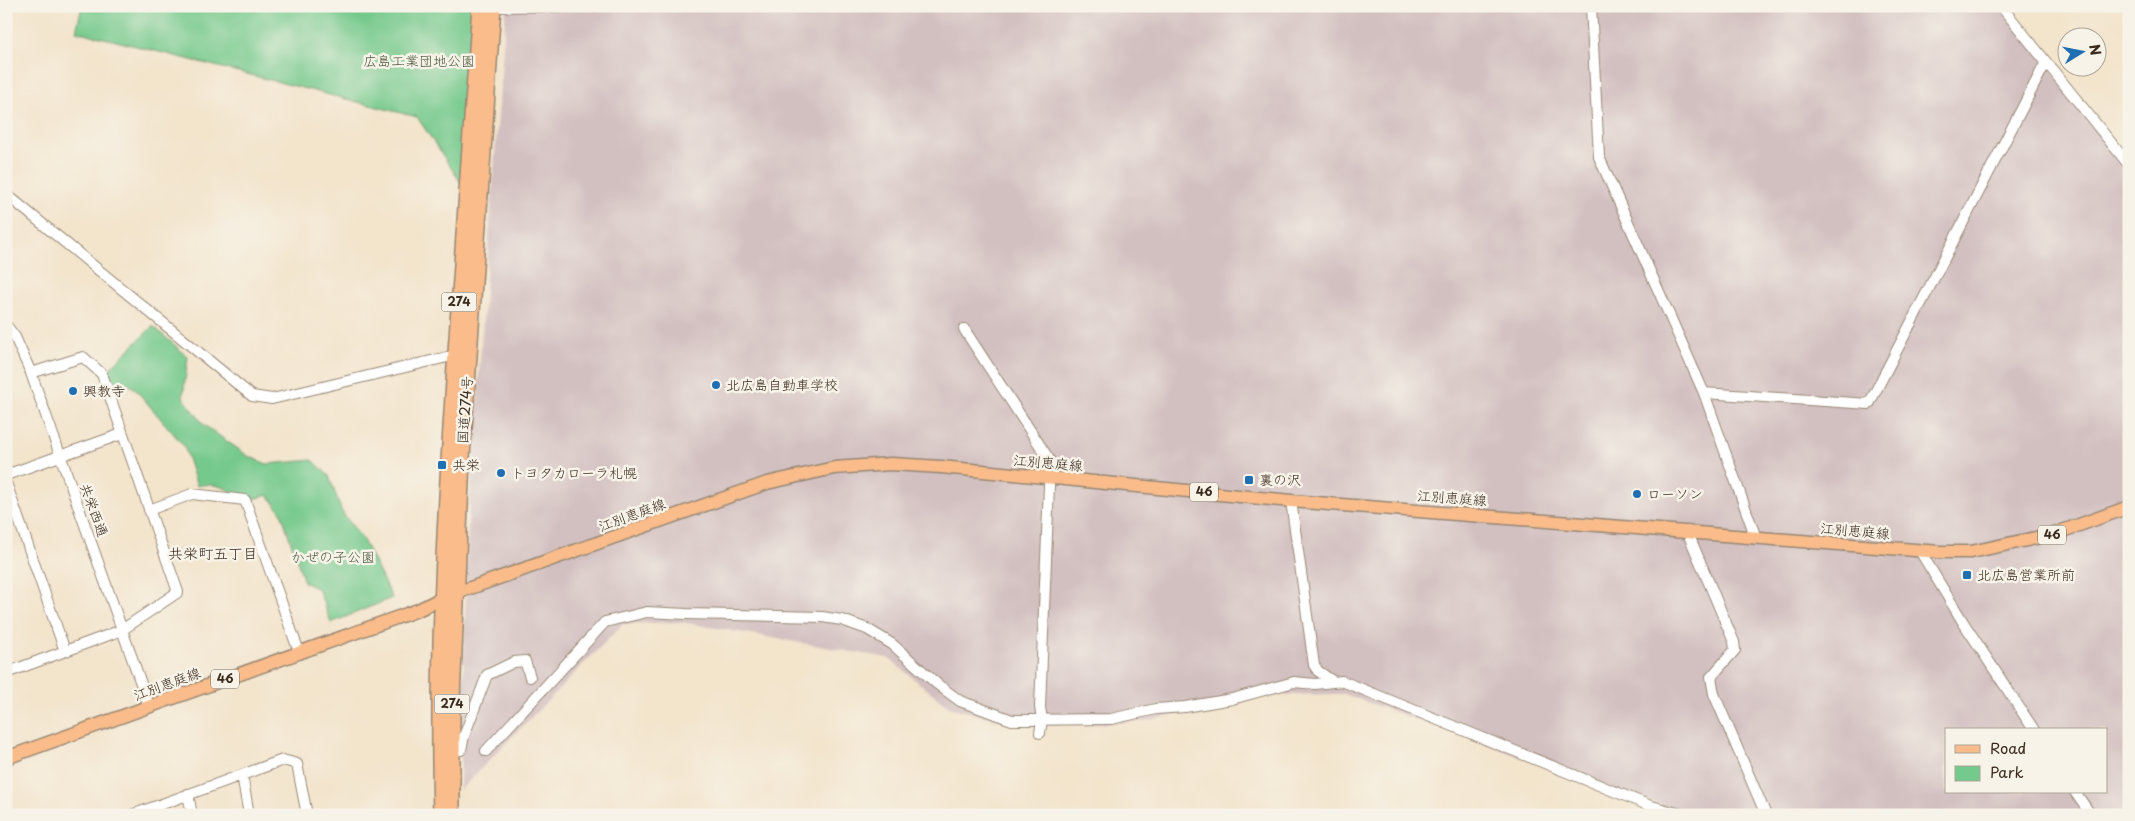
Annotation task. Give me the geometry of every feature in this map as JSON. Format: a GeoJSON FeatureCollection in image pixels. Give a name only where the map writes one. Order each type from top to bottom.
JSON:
{"type":"FeatureCollection","features":[{"type":"Feature","properties":{"kind":"highway","name":"国道274号"},"geometry":{"type":"LineString","coordinates":[[452,815],[451,751],[462,458],[462,353],[479,6]]}},
{"type":"Feature","properties":{"kind":"highway","name":"国道274号"},"geometry":{"type":"LineString","coordinates":[[441,815],[439,759],[442,598],[493,7]]}},
{"type":"Feature","properties":{"kind":"main road","name":"江別恵庭線"},"geometry":{"type":"LineString","coordinates":[[6,758],[418,610],[442,598],[767,483],[834,468],[891,464],[1291,501],[1920,551],[1971,552],[2010,544],[2054,534],[2129,507]]}},
{"type":"Feature","properties":{"kind":"street"},"geometry":{"type":"LineString","coordinates":[[479,6],[595,6]]}},
{"type":"Feature","properties":{"kind":"street"},"geometry":{"type":"LineString","coordinates":[[1592,6],[1599,158],[1704,392],[1756,538]]}},
{"type":"Feature","properties":{"kind":"street"},"geometry":{"type":"LineString","coordinates":[[2001,6],[2129,165]]}},
{"type":"Feature","properties":{"kind":"street"},"geometry":{"type":"LineString","coordinates":[[1704,392],[1869,404],[2046,62]]}},
{"type":"Feature","properties":{"kind":"street"},"geometry":{"type":"LineString","coordinates":[[6,194],[252,396],[272,399],[462,353]]}},
{"type":"Feature","properties":{"kind":"street","name":"共栄西通"},"geometry":{"type":"LineString","coordinates":[[6,325],[15,337],[31,373],[149,706]]}},
{"type":"Feature","properties":{"kind":"street"},"geometry":{"type":"LineString","coordinates":[[964,329],[1050,461],[1040,707],[1042,720],[1040,733]]}},
{"type":"Feature","properties":{"kind":"street"},"geometry":{"type":"LineString","coordinates":[[6,660],[8,672],[122,630],[178,592],[102,374],[83,357],[31,373]]}},
{"type":"Feature","properties":{"kind":"street"},"geometry":{"type":"LineString","coordinates":[[6,475],[122,434]]}},
{"type":"Feature","properties":{"kind":"street"},"geometry":{"type":"LineString","coordinates":[[6,484],[65,651]]}},
{"type":"Feature","properties":{"kind":"street"},"geometry":{"type":"LineString","coordinates":[[149,510],[192,494],[244,500],[299,652]]}},
{"type":"Feature","properties":{"kind":"street"},"geometry":{"type":"LineString","coordinates":[[1291,501],[1314,665],[1318,671],[1334,682]]}},
{"type":"Feature","properties":{"kind":"street"},"geometry":{"type":"LineString","coordinates":[[1687,531],[1734,642],[1735,650],[1711,677],[1714,694],[1766,815]]}},
{"type":"Feature","properties":{"kind":"street"},"geometry":{"type":"LineString","coordinates":[[1920,551],[1963,622],[2033,728]]}},
{"type":"Feature","properties":{"kind":"street"},"geometry":{"type":"LineString","coordinates":[[486,751],[605,622],[647,612],[822,617],[842,620],[867,629],[892,644],[937,684],[960,701],[1012,720],[1112,719],[1156,709],[1185,707],[1232,698],[1294,682],[1315,684],[1342,681],[1648,805],[1684,815]]}},
{"type":"Feature","properties":{"kind":"street"},"geometry":{"type":"LineString","coordinates":[[451,751],[462,750],[464,736],[487,675],[514,662],[525,661],[530,677]]}},
{"type":"Feature","properties":{"kind":"street"},"geometry":{"type":"LineString","coordinates":[[134,814],[283,760],[297,764],[307,815]]}},
{"type":"Feature","properties":{"kind":"street"},"geometry":{"type":"LineString","coordinates":[[242,775],[249,815]]}},
{"type":"Feature","properties":{"kind":"street"},"geometry":{"type":"LineString","coordinates":[[188,794],[192,815]]}},
{"type":"Feature","properties":{"kind":"street"},"geometry":{"type":"LineString","coordinates":[[2077,794],[2091,815]]}},
{"type":"Feature","properties":{"kind":"shaded area"},"geometry":{"type":"Polygon","coordinates":[[[506,6],[2000,6],[2129,166],[2129,807],[2124,815],[1687,815],[1344,694],[1266,695],[1146,721],[1098,724],[1015,724],[949,707],[888,658],[681,622],[623,624],[460,790],[468,525],[506,6]]]}},
{"type":"Feature","properties":{"kind":"green space","name":"広島工業団地公園"},"geometry":{"type":"Polygon","coordinates":[[[82,6],[480,6],[466,190],[417,117],[76,31],[82,6]]]}},
{"type":"Feature","properties":{"kind":"green space","name":"かぜの子公園"},"geometry":{"type":"Polygon","coordinates":[[[153,326],[188,357],[183,397],[204,425],[248,456],[267,464],[313,460],[329,476],[342,512],[363,540],[392,598],[331,623],[318,589],[304,582],[281,512],[268,495],[248,501],[217,486],[197,486],[184,446],[135,389],[127,383],[114,387],[108,370],[153,326]]]}},
{"type":"Feature","properties":{"kind":"place","name":"北広島自動車学校"},"geometry":{"type":"Point","coordinates":[716,385]}},
{"type":"Feature","properties":{"kind":"place","name":"興教寺"},"geometry":{"type":"Point","coordinates":[73,391]}},
{"type":"Feature","properties":{"kind":"place","name":"共栄"},"geometry":{"type":"Point","coordinates":[442,465]}},
{"type":"Feature","properties":{"kind":"place","name":"トヨタカローラ札幌"},"geometry":{"type":"Point","coordinates":[501,473]}},
{"type":"Feature","properties":{"kind":"place","name":"裏の沢"},"geometry":{"type":"Point","coordinates":[1249,480]}},
{"type":"Feature","properties":{"kind":"place","name":"ローソン"},"geometry":{"type":"Point","coordinates":[1637,494]}},
{"type":"Feature","properties":{"kind":"place","name":"北広島営業所前"},"geometry":{"type":"Point","coordinates":[1967,575]}},
{"type":"Feature","properties":{"kind":"district","name":"共栄町五丁目"},"geometry":{"type":"Point","coordinates":[213,554]}}]}
